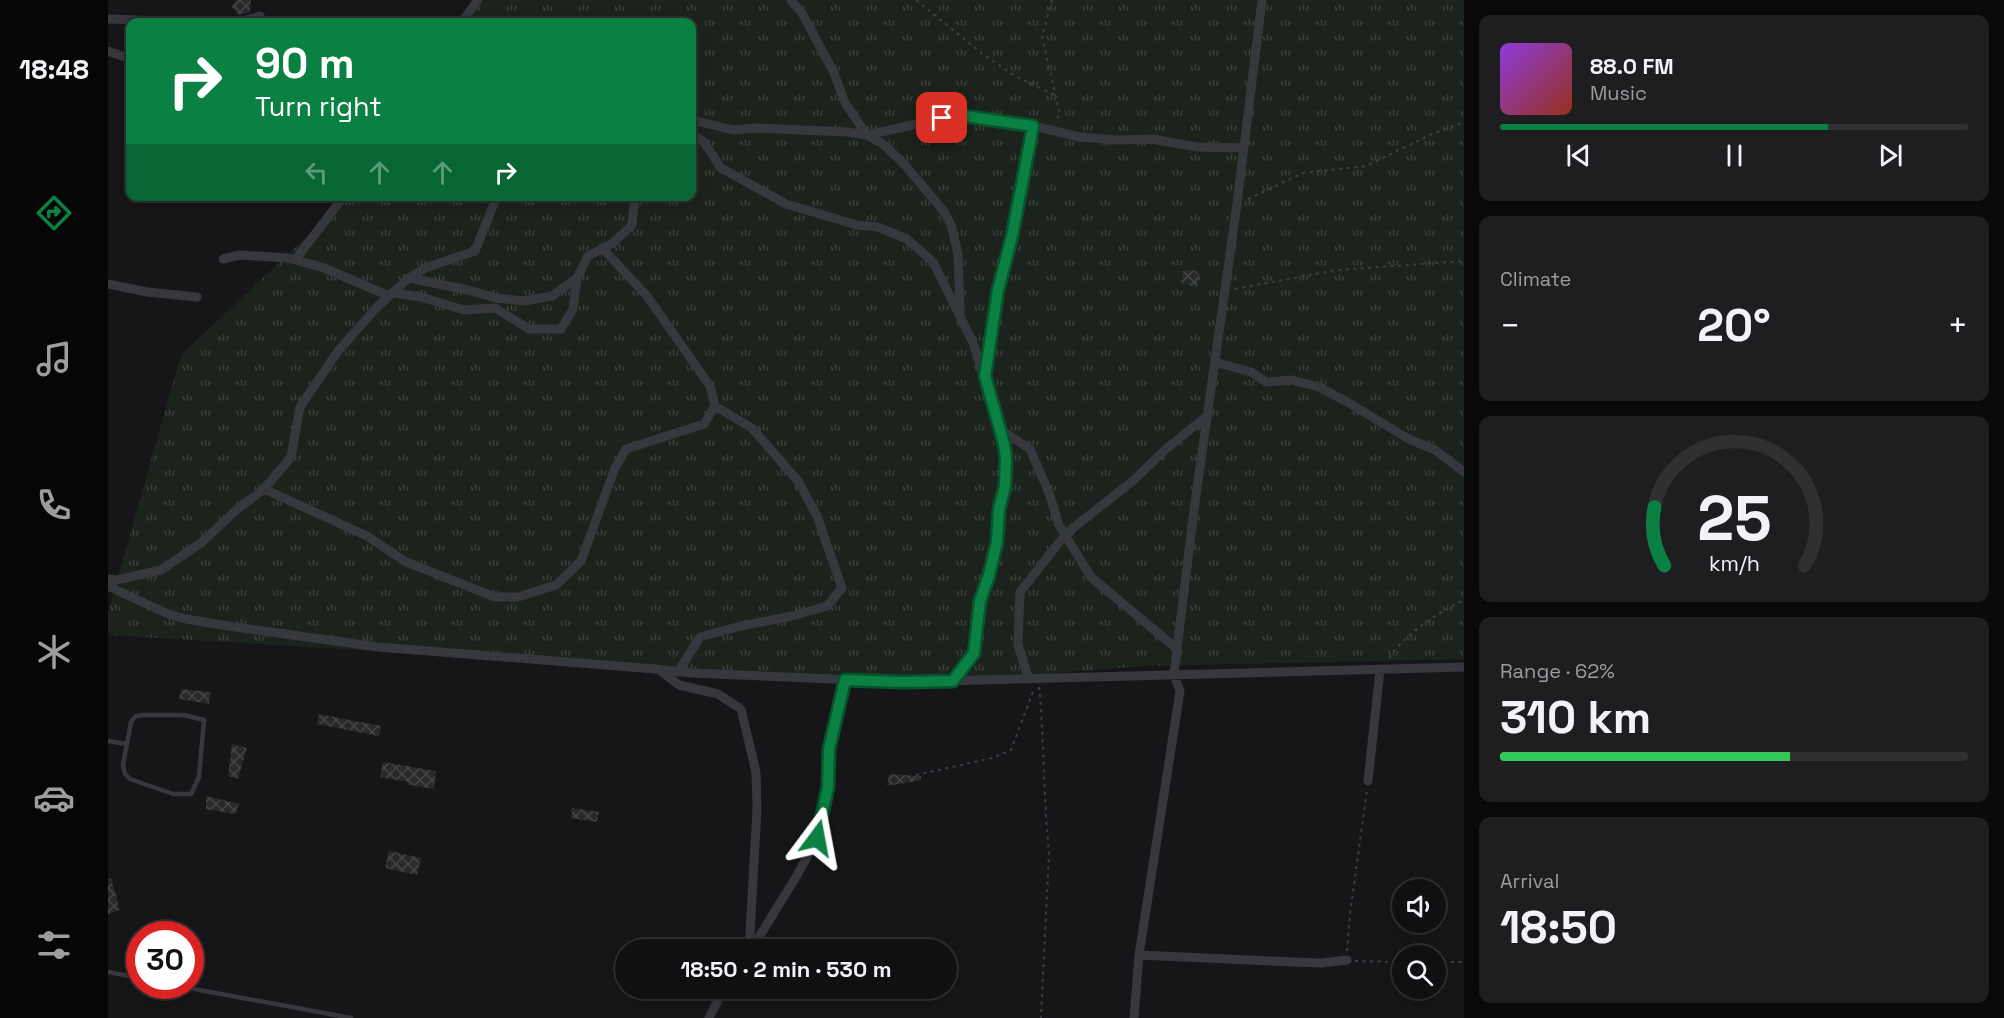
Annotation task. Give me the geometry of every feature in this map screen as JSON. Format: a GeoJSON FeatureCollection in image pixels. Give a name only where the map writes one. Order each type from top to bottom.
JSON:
{"type":"FeatureCollection","features":[{"type":"Feature","properties":{"kind":"street"},"geometry":{"type":"LineString","coordinates":[[465,18],[478,0]]}},
{"type":"Feature","properties":{"kind":"street"},"geometry":{"type":"LineString","coordinates":[[791,0],[802,13],[834,73],[845,103],[867,135]]}},
{"type":"Feature","properties":{"kind":"street"},"geometry":{"type":"LineString","coordinates":[[1134,1018],[1139,954],[1180,691],[1174,675],[1262,0]]}},
{"type":"Feature","properties":{"kind":"street"},"geometry":{"type":"LineString","coordinates":[[108,19],[126,20]]}},
{"type":"Feature","properties":{"kind":"street"},"geometry":{"type":"LineString","coordinates":[[108,51],[126,58]]}},
{"type":"Feature","properties":{"kind":"street"},"geometry":{"type":"LineString","coordinates":[[867,135],[958,115],[1033,126],[1080,137],[1108,140],[1152,140],[1197,147],[1244,148]]}},
{"type":"Feature","properties":{"kind":"street"},"geometry":{"type":"LineString","coordinates":[[696,121],[733,130],[827,129],[867,135],[883,144],[904,164],[945,213],[951,225],[958,254],[960,314]]}},
{"type":"Feature","properties":{"kind":"street"},"geometry":{"type":"LineString","coordinates":[[985,376],[998,290],[1012,236],[1033,126]]}},
{"type":"Feature","properties":{"kind":"street"},"geometry":{"type":"LineString","coordinates":[[696,137],[704,142],[722,168],[786,204],[857,225],[878,227],[907,239],[933,262],[960,314],[985,376],[1001,430],[1006,458],[1005,486],[999,509],[997,542],[980,601],[974,653],[953,681]]}},
{"type":"Feature","properties":{"kind":"street"},"geometry":{"type":"LineString","coordinates":[[295,260],[340,201]]}},
{"type":"Feature","properties":{"kind":"street"},"geometry":{"type":"LineString","coordinates":[[108,579],[117,580],[161,570],[201,543],[235,511],[264,489],[291,457],[300,407],[338,351],[378,306],[409,278],[425,268],[475,251],[495,201]]}},
{"type":"Feature","properties":{"kind":"street"},"geometry":{"type":"LineString","coordinates":[[389,296],[393,293],[421,297],[464,310],[495,308],[529,329],[561,329],[573,309],[577,278],[588,256],[613,243],[632,225],[634,201]]}},
{"type":"Feature","properties":{"kind":"street"},"geometry":{"type":"LineString","coordinates":[[602,248],[647,296],[710,386],[715,406],[752,428],[798,481],[817,516],[842,588],[827,606],[700,637],[678,672]]}},
{"type":"Feature","properties":{"kind":"street"},"geometry":{"type":"LineString","coordinates":[[223,259],[240,255],[295,260],[324,268],[389,296]]}},
{"type":"Feature","properties":{"kind":"street"},"geometry":{"type":"LineString","coordinates":[[409,278],[496,298],[525,301],[552,296],[577,278]]}},
{"type":"Feature","properties":{"kind":"street"},"geometry":{"type":"LineString","coordinates":[[108,284],[147,292],[197,297]]}},
{"type":"Feature","properties":{"kind":"street"},"geometry":{"type":"LineString","coordinates":[[1215,362],[1251,372],[1266,382],[1291,380],[1319,387],[1407,438],[1435,450],[1464,472]]}},
{"type":"Feature","properties":{"kind":"street"},"geometry":{"type":"LineString","coordinates":[[264,489],[367,536],[406,562],[495,597],[518,597],[556,585],[581,561],[615,468],[626,449],[704,424],[715,406]]}},
{"type":"Feature","properties":{"kind":"street"},"geometry":{"type":"LineString","coordinates":[[1033,678],[1018,645],[1020,592],[1065,535],[1134,480],[1166,449],[1207,416]]}},
{"type":"Feature","properties":{"kind":"street"},"geometry":{"type":"LineString","coordinates":[[1001,430],[1030,449],[1049,493],[1059,525],[1091,577],[1177,650]]}},
{"type":"Feature","properties":{"kind":"street"},"geometry":{"type":"LineString","coordinates":[[108,586],[168,614],[228,626],[378,647],[678,672],[903,682],[1464,667]]}},
{"type":"Feature","properties":{"kind":"street"},"geometry":{"type":"LineString","coordinates":[[659,669],[679,685],[718,694],[741,709],[756,772],[757,809],[751,939]]}},
{"type":"Feature","properties":{"kind":"street"},"geometry":{"type":"LineString","coordinates":[[1368,782],[1380,670]]}},
{"type":"Feature","properties":{"kind":"street"},"geometry":{"type":"LineString","coordinates":[[757,939],[796,877],[817,838],[828,787],[829,749],[845,680]]}},
{"type":"Feature","properties":{"kind":"street"},"geometry":{"type":"LineString","coordinates":[[1139,954],[1293,963],[1347,960]]}},
{"type":"Feature","properties":{"kind":"street"},"geometry":{"type":"LineString","coordinates":[[709,1018],[718,999]]}},
{"type":"Feature","properties":{"kind":"lane"},"geometry":{"type":"LineString","coordinates":[[184,715],[204,720],[199,777],[191,794],[173,794],[130,779],[125,774],[123,765],[127,744],[131,722],[136,716],[184,715]]}},
{"type":"Feature","properties":{"kind":"lane"},"geometry":{"type":"LineString","coordinates":[[108,741],[127,744]]}},
{"type":"Feature","properties":{"kind":"lane"},"geometry":{"type":"LineString","coordinates":[[108,972],[126,975]]}},
{"type":"Feature","properties":{"kind":"lane"},"geometry":{"type":"LineString","coordinates":[[204,991],[351,1018]]}},
{"type":"Feature","properties":{"kind":"path"},"geometry":{"type":"LineString","coordinates":[[916,0],[984,55],[1015,76],[1055,95]]}},
{"type":"Feature","properties":{"kind":"path"},"geometry":{"type":"LineString","coordinates":[[1049,130],[1060,116],[1042,36],[1052,0]]}},
{"type":"Feature","properties":{"kind":"path"},"geometry":{"type":"LineString","coordinates":[[1237,204],[1303,173],[1366,166],[1432,134],[1464,122]]}},
{"type":"Feature","properties":{"kind":"path"},"geometry":{"type":"LineString","coordinates":[[1225,291],[1337,270],[1464,261]]}},
{"type":"Feature","properties":{"kind":"path"},"geometry":{"type":"LineString","coordinates":[[1380,670],[1395,649],[1432,618],[1464,600]]}},
{"type":"Feature","properties":{"kind":"path"},"geometry":{"type":"LineString","coordinates":[[916,775],[992,758],[1011,750],[1023,723],[1033,678]]}},
{"type":"Feature","properties":{"kind":"path"},"geometry":{"type":"LineString","coordinates":[[1033,678],[1041,705],[1049,852],[1041,1018]]}},
{"type":"Feature","properties":{"kind":"path"},"geometry":{"type":"LineString","coordinates":[[1368,782],[1350,914],[1347,960],[1392,962]]}},
{"type":"Feature","properties":{"kind":"path"},"geometry":{"type":"LineString","coordinates":[[1446,962],[1464,962]]}},
{"type":"Feature","properties":{"kind":"green space"},"geometry":{"type":"Polygon","coordinates":[[[484,0],[1464,0],[1464,659],[1145,666],[953,681],[733,672],[108,635],[108,612],[181,355],[345,201],[696,201],[696,18],[472,18],[484,0]]]}},
{"type":"Feature","properties":{"kind":"building"},"geometry":{"type":"Polygon","coordinates":[[[236,0],[251,0],[250,12],[239,15],[232,7],[236,0]]]}},
{"type":"Feature","properties":{"kind":"building"},"geometry":{"type":"Polygon","coordinates":[[[1183,271],[1196,271],[1199,275],[1197,288],[1181,282],[1183,271]]]}},
{"type":"Feature","properties":{"kind":"building"},"geometry":{"type":"Polygon","coordinates":[[[181,689],[211,692],[209,704],[179,699],[181,689]]]}},
{"type":"Feature","properties":{"kind":"building"},"geometry":{"type":"Polygon","coordinates":[[[319,714],[381,726],[379,736],[317,724],[319,714]]]}},
{"type":"Feature","properties":{"kind":"building"},"geometry":{"type":"Polygon","coordinates":[[[232,744],[247,748],[238,779],[228,776],[232,744]]]}},
{"type":"Feature","properties":{"kind":"building"},"geometry":{"type":"Polygon","coordinates":[[[383,762],[436,771],[434,789],[380,777],[383,762]]]}},
{"type":"Feature","properties":{"kind":"building"},"geometry":{"type":"Polygon","coordinates":[[[889,774],[921,776],[921,780],[887,786],[889,774]]]}},
{"type":"Feature","properties":{"kind":"building"},"geometry":{"type":"Polygon","coordinates":[[[206,796],[239,804],[235,814],[206,809],[206,796]]]}},
{"type":"Feature","properties":{"kind":"building"},"geometry":{"type":"Polygon","coordinates":[[[572,808],[599,812],[597,822],[571,818],[572,808]]]}},
{"type":"Feature","properties":{"kind":"building"},"geometry":{"type":"Polygon","coordinates":[[[389,851],[421,858],[417,875],[385,868],[389,851]]]}},
{"type":"Feature","properties":{"kind":"building"},"geometry":{"type":"Polygon","coordinates":[[[111,878],[120,910],[108,914],[108,879],[111,878]]]}},
{"type":"Feature","properties":{"kind":"route"},"geometry":{"type":"LineString","coordinates":[[817,838],[828,787],[829,749],[845,680],[953,681],[974,653],[980,601],[997,542],[999,509],[1005,486],[1006,458],[1001,430],[985,376],[998,290],[1012,236],[1033,126],[958,115],[942,118]]}}]}
